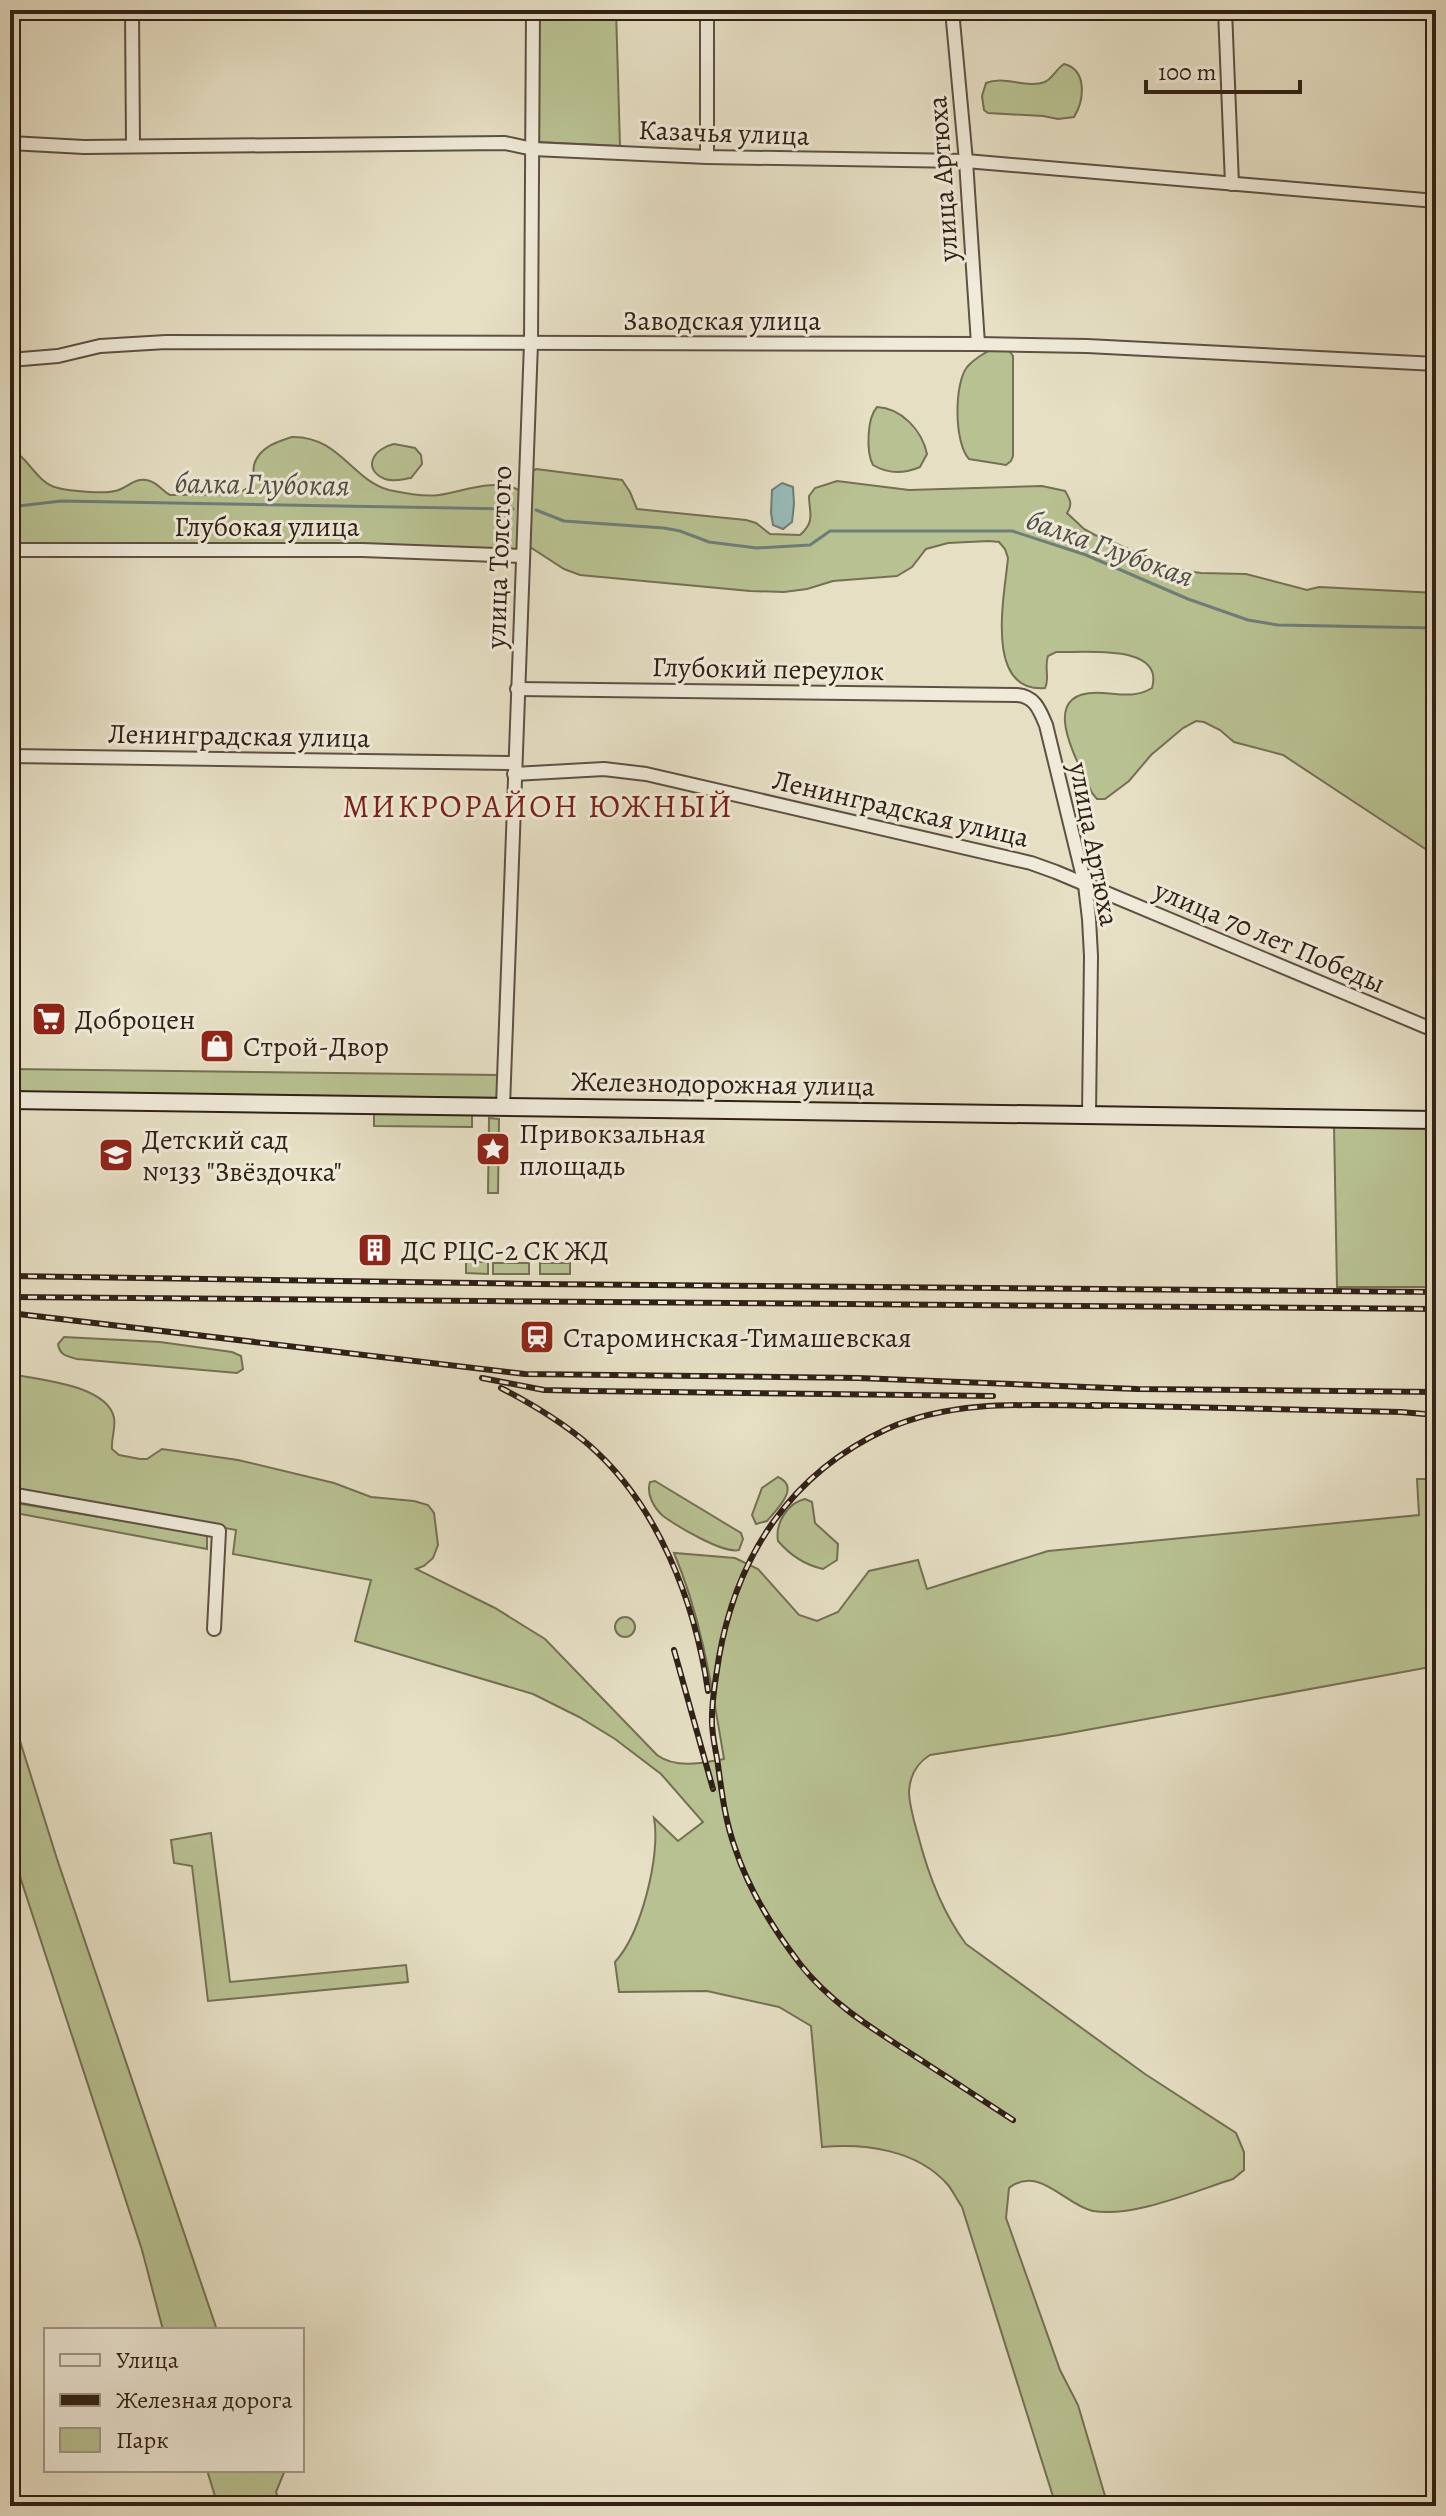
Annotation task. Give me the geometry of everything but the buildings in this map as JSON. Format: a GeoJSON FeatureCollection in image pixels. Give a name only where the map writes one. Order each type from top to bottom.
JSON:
{"type":"FeatureCollection","features":[{"type":"Feature","properties":{"kind":"main road","name":"Железнодорожная улица"},"geometry":{"type":"LineString","coordinates":[[10,1100],[1436,1120]]}},
{"type":"Feature","properties":{"kind":"street"},"geometry":{"type":"LineString","coordinates":[[132,10],[133,146]]}},
{"type":"Feature","properties":{"kind":"street","name":"улица Толстого"},"geometry":{"type":"LineString","coordinates":[[503,1106],[531,343],[533,10]]}},
{"type":"Feature","properties":{"kind":"street"},"geometry":{"type":"LineString","coordinates":[[707,10],[707,157]]}},
{"type":"Feature","properties":{"kind":"street","name":"улица Артюха"},"geometry":{"type":"LineString","coordinates":[[952,10],[978,344]]}},
{"type":"Feature","properties":{"kind":"street"},"geometry":{"type":"LineString","coordinates":[[1225,10],[1232,184]]}},
{"type":"Feature","properties":{"kind":"street","name":"Казачья улица"},"geometry":{"type":"LineString","coordinates":[[10,143],[64,147],[505,143],[533,149],[707,157],[966,161],[1436,201]]}},
{"type":"Feature","properties":{"kind":"street","name":"Заводская улица"},"geometry":{"type":"LineString","coordinates":[[10,360],[58,356],[100,346],[166,342],[978,344],[1087,346],[1436,364]]}},
{"type":"Feature","properties":{"kind":"street","name":"Глубокая улица"},"geometry":{"type":"LineString","coordinates":[[10,550],[362,550],[523,556]]}},
{"type":"Feature","properties":{"kind":"street","name":"Глубокий переулок"},"geometry":{"type":"LineString","coordinates":[[517,689],[1017,695]]}},
{"type":"Feature","properties":{"kind":"street","name":"улица Артюха"},"geometry":{"type":"LineString","coordinates":[[1017,695],[1033,700],[1046,725],[1085,885],[1091,956],[1089,1115]]}},
{"type":"Feature","properties":{"kind":"street","name":"Ленинградская улица"},"geometry":{"type":"LineString","coordinates":[[10,756],[604,769],[646,774],[987,852],[1044,868],[1085,885]]}},
{"type":"Feature","properties":{"kind":"street","name":"улица 70 лет Победы"},"geometry":{"type":"LineString","coordinates":[[1085,885],[1436,1031]]}},
{"type":"Feature","properties":{"kind":"street"},"geometry":{"type":"LineString","coordinates":[[10,1494],[219,1531],[214,1629]]}},
{"type":"Feature","properties":{"kind":"green space"},"geometry":{"type":"Polygon","coordinates":[[[539,10],[616,10],[620,146],[538,142],[539,10]]]}},
{"type":"Feature","properties":{"kind":"green space"},"geometry":{"type":"Polygon","coordinates":[[[1064,64],[1077,73],[1082,87],[1074,117],[1058,119],[988,113],[984,110],[982,96],[986,83],[1001,80],[1038,84],[1045,82],[1064,64]]]}},
{"type":"Feature","properties":{"kind":"green space"},"geometry":{"type":"Polygon","coordinates":[[[993,349],[1008,349],[1013,356],[1013,456],[1006,465],[969,459],[958,427],[958,399],[963,375],[972,362],[993,349]]]}},
{"type":"Feature","properties":{"kind":"green space"},"geometry":{"type":"Polygon","coordinates":[[[877,407],[894,411],[915,429],[927,454],[920,467],[896,472],[873,465],[869,435],[871,419],[877,407]]]}},
{"type":"Feature","properties":{"kind":"green space"},"geometry":{"type":"Polygon","coordinates":[[[292,437],[322,443],[376,485],[389,490],[439,495],[479,486],[500,485],[519,490],[517,550],[10,545],[10,449],[44,481],[63,489],[110,492],[144,480],[153,482],[170,495],[237,494],[253,485],[254,465],[260,454],[269,446],[292,437]]]}},
{"type":"Feature","properties":{"kind":"green space"},"geometry":{"type":"Polygon","coordinates":[[[394,444],[415,448],[421,455],[422,464],[411,478],[388,480],[373,470],[376,454],[394,444]]]}},
{"type":"Feature","properties":{"kind":"green space"},"geometry":{"type":"Polygon","coordinates":[[[536,469],[622,480],[637,509],[746,520],[756,523],[770,534],[800,535],[810,521],[809,496],[815,488],[837,481],[909,490],[1042,486],[1065,491],[1070,502],[1067,513],[1084,529],[1179,570],[1246,574],[1307,590],[1319,587],[1436,593],[1436,856],[1283,755],[1234,742],[1204,722],[1196,721],[1183,728],[1151,755],[1129,781],[1105,799],[1097,799],[1078,763],[1066,729],[1065,714],[1070,702],[1082,695],[1128,695],[1146,691],[1152,688],[1153,674],[1146,664],[1135,657],[1102,652],[1056,652],[1048,656],[1045,688],[1025,685],[1013,675],[1005,658],[1002,638],[1008,558],[999,542],[948,543],[926,549],[912,567],[897,576],[833,581],[784,592],[580,575],[564,569],[530,547],[532,472],[536,469]]]}},
{"type":"Feature","properties":{"kind":"green space"},"geometry":{"type":"Polygon","coordinates":[[[10,1069],[499,1075],[499,1098],[10,1092],[10,1069]]]}},
{"type":"Feature","properties":{"kind":"green space"},"geometry":{"type":"Polygon","coordinates":[[[374,1111],[472,1111],[472,1127],[374,1126],[374,1111]]]}},
{"type":"Feature","properties":{"kind":"green space"},"geometry":{"type":"Polygon","coordinates":[[[489,1118],[499,1119],[498,1193],[488,1193],[489,1118]]]}},
{"type":"Feature","properties":{"kind":"green space"},"geometry":{"type":"Polygon","coordinates":[[[1334,1125],[1436,1127],[1436,1287],[1337,1287],[1334,1125]]]}},
{"type":"Feature","properties":{"kind":"green space"},"geometry":{"type":"Polygon","coordinates":[[[466,1262],[488,1262],[488,1274],[466,1273],[466,1262]]]}},
{"type":"Feature","properties":{"kind":"green space"},"geometry":{"type":"Polygon","coordinates":[[[493,1263],[529,1263],[529,1274],[493,1274],[493,1263]]]}},
{"type":"Feature","properties":{"kind":"green space"},"geometry":{"type":"Polygon","coordinates":[[[540,1263],[570,1263],[570,1274],[540,1274],[540,1263]]]}},
{"type":"Feature","properties":{"kind":"green space"},"geometry":{"type":"Polygon","coordinates":[[[64,1337],[160,1342],[232,1352],[241,1356],[243,1369],[237,1373],[77,1359],[60,1351],[58,1344],[64,1337]]]}},
{"type":"Feature","properties":{"kind":"green space"},"geometry":{"type":"Polygon","coordinates":[[[10,1374],[53,1381],[99,1398],[109,1407],[114,1418],[112,1449],[119,1455],[147,1459],[162,1449],[238,1460],[334,1483],[371,1497],[428,1505],[434,1513],[438,1545],[433,1558],[416,1569],[495,1608],[545,1639],[657,1755],[681,1763],[724,1759],[699,1628],[674,1553],[735,1558],[758,1569],[799,1615],[817,1621],[838,1612],[869,1571],[918,1560],[927,1589],[1048,1551],[1419,1515],[1417,1479],[1436,1479],[1436,1666],[1059,1735],[930,1755],[918,1766],[911,1780],[911,1807],[926,1864],[943,1906],[966,1944],[1145,2074],[1236,2133],[1244,2152],[1244,2170],[1233,2179],[1126,2211],[1083,2208],[1042,2183],[1020,2182],[1009,2188],[1006,2218],[1060,2370],[1078,2405],[1108,2506],[1056,2506],[962,2207],[948,2185],[922,2164],[890,2151],[856,2146],[822,2147],[811,2026],[779,2007],[707,1991],[619,1992],[615,1962],[633,1933],[647,1893],[655,1852],[654,1818],[678,1841],[703,1822],[661,1774],[615,1739],[533,1694],[355,1641],[371,1580],[233,1554],[236,1530],[10,1489],[10,1374]]]}},
{"type":"Feature","properties":{"kind":"green space"},"geometry":{"type":"Polygon","coordinates":[[[778,1477],[787,1486],[785,1498],[767,1521],[756,1524],[752,1515],[762,1488],[778,1477]]]}},
{"type":"Feature","properties":{"kind":"green space"},"geometry":{"type":"Polygon","coordinates":[[[655,1481],[741,1533],[743,1539],[739,1550],[712,1544],[663,1516],[650,1496],[650,1482],[655,1481]]]}},
{"type":"Feature","properties":{"kind":"green space"},"geometry":{"type":"Polygon","coordinates":[[[805,1499],[812,1502],[815,1523],[838,1544],[837,1560],[823,1569],[798,1559],[778,1541],[778,1528],[784,1515],[793,1505],[805,1499]]]}},
{"type":"Feature","properties":{"kind":"green space"},"geometry":{"type":"Polygon","coordinates":[[[10,1502],[207,1535],[207,1549],[10,1512],[10,1502]]]}},
{"type":"Feature","properties":{"kind":"green space"},"geometry":{"type":"Polygon","coordinates":[[[625,1617],[632,1620],[635,1627],[632,1634],[625,1637],[618,1634],[615,1627],[618,1620],[625,1617]]]}},
{"type":"Feature","properties":{"kind":"green space"},"geometry":{"type":"Polygon","coordinates":[[[10,1709],[57,1859],[216,2328],[162,2328],[142,2250],[10,1846],[10,1709]]]}},
{"type":"Feature","properties":{"kind":"green space"},"geometry":{"type":"Polygon","coordinates":[[[211,1833],[230,1982],[406,1965],[408,1982],[208,2001],[192,1866],[174,1863],[171,1840],[211,1833]]]}},
{"type":"Feature","properties":{"kind":"green space"},"geometry":{"type":"Polygon","coordinates":[[[208,2472],[284,2472],[276,2492],[281,2506],[218,2506],[208,2472]]]}},
{"type":"Feature","properties":{"kind":"water"},"geometry":{"type":"Polygon","coordinates":[[[782,483],[793,487],[794,504],[792,522],[783,529],[773,525],[771,513],[772,490],[782,483]]]}},
{"type":"Feature","properties":{"kind":"waterway","name":"балка Глубокая"},"geometry":{"type":"LineString","coordinates":[[10,507],[61,501],[513,509]]}},
{"type":"Feature","properties":{"kind":"waterway","name":"балка Глубокая"},"geometry":{"type":"LineString","coordinates":[[536,510],[564,521],[664,528],[709,542],[757,548],[810,545],[830,531],[1012,531],[1086,555],[1188,599],[1248,620],[1278,625],[1436,628]]}},
{"type":"Feature","properties":{"kind":"railway"},"geometry":{"type":"LineString","coordinates":[[10,1276],[1436,1292]]}},
{"type":"Feature","properties":{"kind":"railway"},"geometry":{"type":"LineString","coordinates":[[10,1297],[1436,1309]]}},
{"type":"Feature","properties":{"kind":"railway"},"geometry":{"type":"LineString","coordinates":[[10,1313],[525,1374],[858,1378],[1137,1389],[1436,1392]]}},
{"type":"Feature","properties":{"kind":"railway"},"geometry":{"type":"LineString","coordinates":[[482,1378],[544,1390],[993,1396]]}},
{"type":"Feature","properties":{"kind":"railway"},"geometry":{"type":"LineString","coordinates":[[501,1388],[546,1414],[589,1445],[635,1496],[670,1557],[683,1590],[694,1623],[708,1691]]}},
{"type":"Feature","properties":{"kind":"railway"},"geometry":{"type":"LineString","coordinates":[[1092,1405],[1436,1415]]}},
{"type":"Feature","properties":{"kind":"railway"},"geometry":{"type":"LineString","coordinates":[[1013,2120],[850,2012],[823,1990],[790,1951],[754,1893],[732,1838],[713,1735],[713,1695],[727,1620],[755,1552],[796,1494],[823,1469],[853,1447],[912,1419],[992,1406],[1101,1406]]}},
{"type":"Feature","properties":{"kind":"railway"},"geometry":{"type":"LineString","coordinates":[[674,1650],[713,1789]]}},
{"type":"Feature","properties":{"kind":"place","name":"Доброцен"},"geometry":{"type":"Point","coordinates":[49,1019]}},
{"type":"Feature","properties":{"kind":"place","name":"Строй-Двор"},"geometry":{"type":"Point","coordinates":[217,1046]}},
{"type":"Feature","properties":{"kind":"place","name":"Привокзальная площадь"},"geometry":{"type":"Point","coordinates":[493,1149]}},
{"type":"Feature","properties":{"kind":"place","name":"Детский сад №133 \"Звёздочка\""},"geometry":{"type":"Point","coordinates":[116,1155]}},
{"type":"Feature","properties":{"kind":"place","name":"ДС РЦС-2 СК ЖД"},"geometry":{"type":"Point","coordinates":[375,1250]}},
{"type":"Feature","properties":{"kind":"place","name":"Староминская-Тимашевская"},"geometry":{"type":"Point","coordinates":[537,1337]}},
{"type":"Feature","properties":{"kind":"district","name":"МИКРОРАЙОН ЮЖНЫЙ"},"geometry":{"type":"Point","coordinates":[538,806]}}]}
